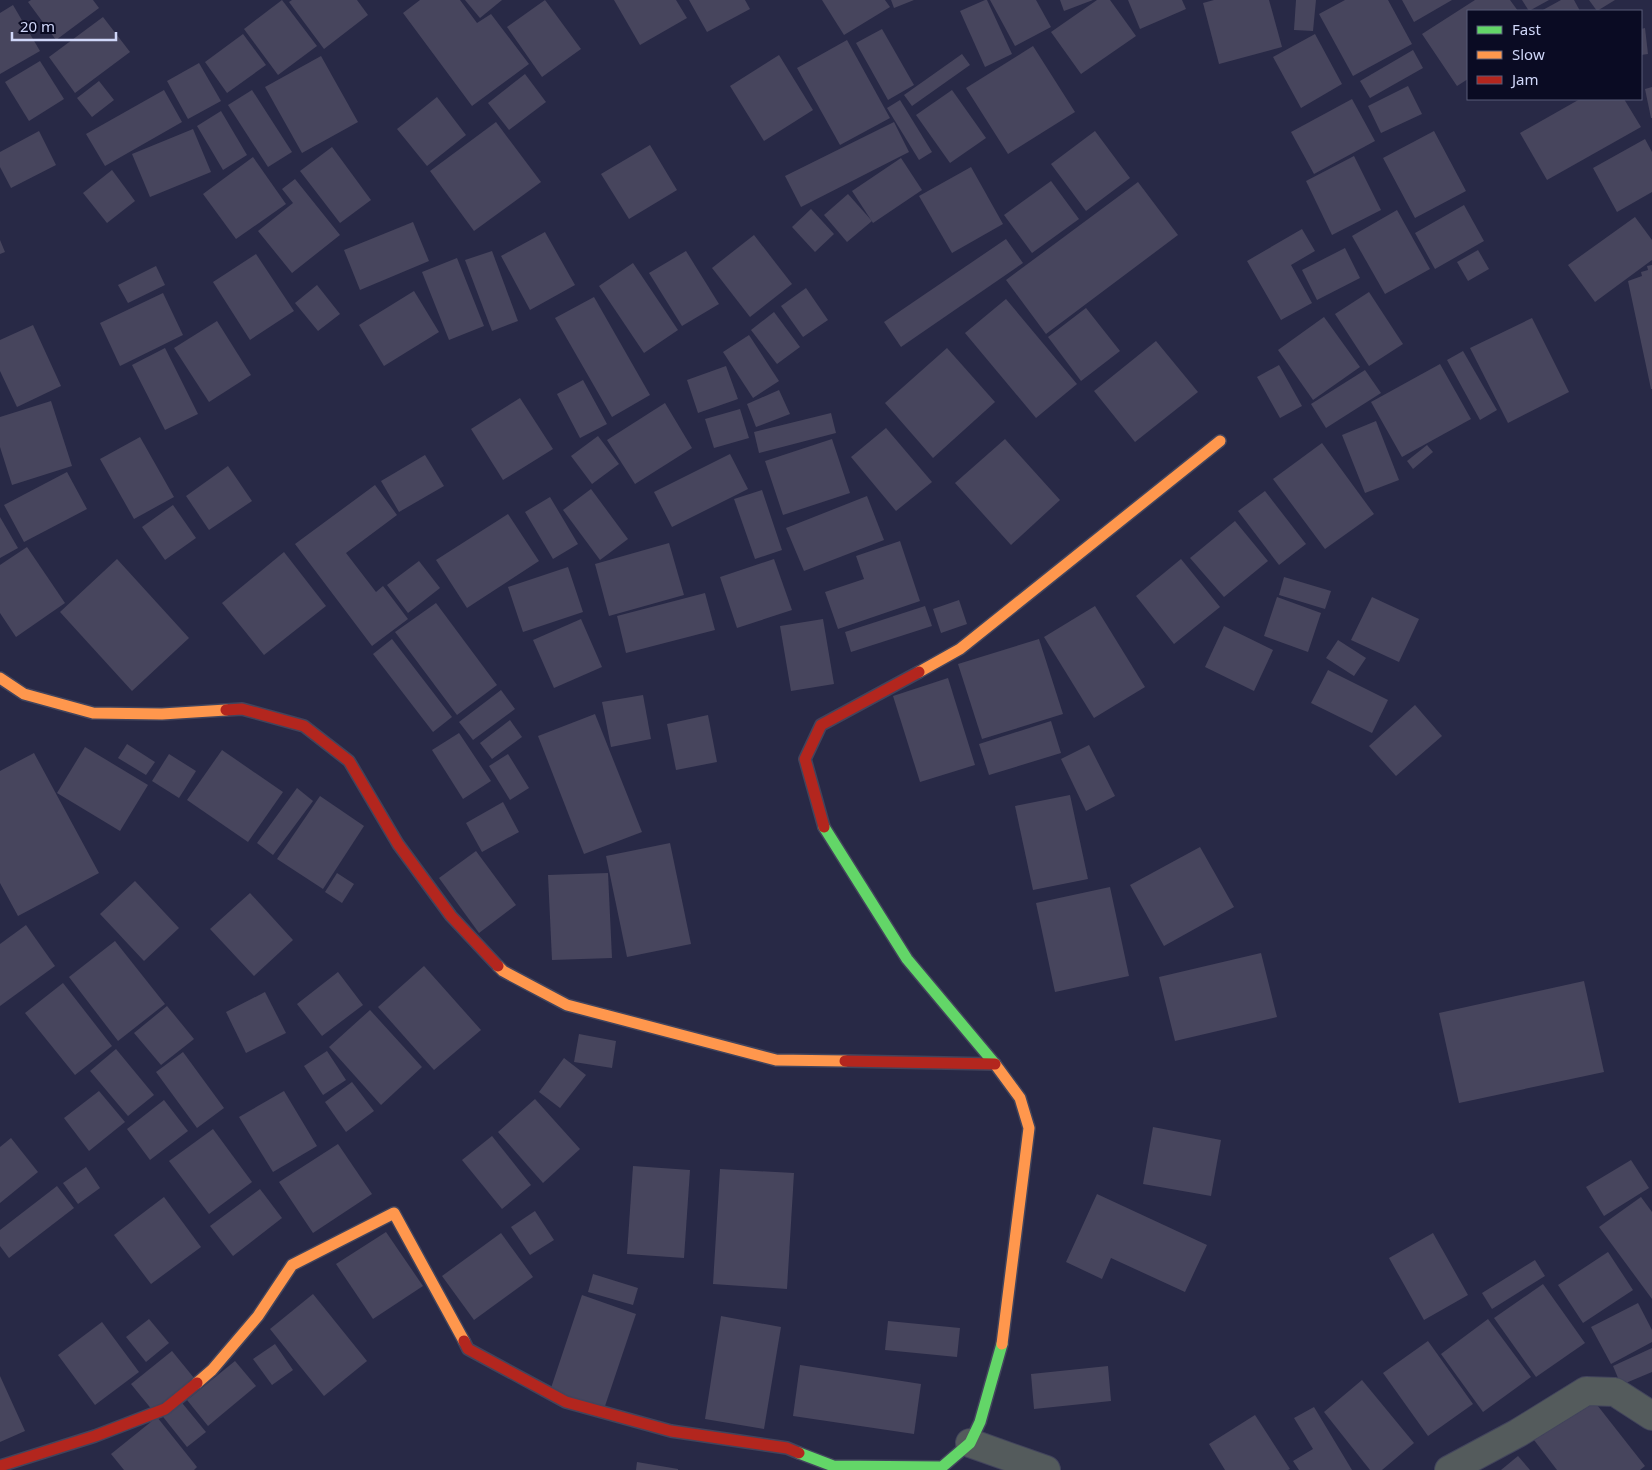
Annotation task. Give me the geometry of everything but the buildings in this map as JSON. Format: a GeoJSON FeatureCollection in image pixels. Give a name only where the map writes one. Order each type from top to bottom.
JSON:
{"type":"FeatureCollection","features":[{"type":"Feature","properties":{"kind":"street"},"geometry":{"type":"LineString","coordinates":[[0,1466],[95,1436],[165,1409],[212,1370],[258,1316],[292,1265],[394,1213],[468,1349],[566,1402],[671,1431],[787,1448],[833,1468],[942,1467],[970,1443],[980,1422],[1003,1341],[1029,1128],[1020,1098],[995,1064],[907,959],[822,824],[805,759],[821,725],[960,649],[1220,441]]}},
{"type":"Feature","properties":{"kind":"street"},"geometry":{"type":"LineString","coordinates":[[0,678],[24,694],[93,713],[162,714],[242,710],[304,726],[349,762],[398,844],[451,916],[503,971],[567,1005],[776,1060],[995,1064]]}},
{"type":"Feature","properties":{"kind":"street"},"geometry":{"type":"LineString","coordinates":[[1448,1470],[1518,1433],[1586,1390],[1615,1392],[1652,1416]]}},
{"type":"Feature","properties":{"kind":"street"},"geometry":{"type":"LineString","coordinates":[[970,1443],[1046,1470]]}},
{"type":"Feature","properties":{"kind":"traffic: fast"},"geometry":{"type":"LineString","coordinates":[[824,827],[907,959],[995,1064]]}},
{"type":"Feature","properties":{"kind":"traffic: fast"},"geometry":{"type":"LineString","coordinates":[[799,1453],[833,1466],[942,1467],[970,1443],[980,1422],[1002,1344]]}},
{"type":"Feature","properties":{"kind":"traffic: slow"},"geometry":{"type":"LineString","coordinates":[[919,672],[960,649],[1220,441]]}},
{"type":"Feature","properties":{"kind":"traffic: slow"},"geometry":{"type":"LineString","coordinates":[[0,678],[24,694],[93,713],[162,714],[226,710]]}},
{"type":"Feature","properties":{"kind":"traffic: slow"},"geometry":{"type":"LineString","coordinates":[[498,966],[503,971],[567,1005],[776,1060],[845,1061]]}},
{"type":"Feature","properties":{"kind":"traffic: slow"},"geometry":{"type":"LineString","coordinates":[[995,1064],[1020,1098],[1029,1128],[1002,1344]]}},
{"type":"Feature","properties":{"kind":"traffic: slow"},"geometry":{"type":"LineString","coordinates":[[197,1383],[212,1370],[258,1316],[292,1265],[394,1213],[464,1341]]}},
{"type":"Feature","properties":{"kind":"traffic: jam"},"geometry":{"type":"LineString","coordinates":[[824,827],[805,759],[821,725],[919,672]]}},
{"type":"Feature","properties":{"kind":"traffic: jam"},"geometry":{"type":"LineString","coordinates":[[226,710],[242,709],[304,726],[349,761],[398,844],[451,916],[498,966]]}},
{"type":"Feature","properties":{"kind":"traffic: jam"},"geometry":{"type":"LineString","coordinates":[[845,1061],[995,1064]]}},
{"type":"Feature","properties":{"kind":"traffic: jam"},"geometry":{"type":"LineString","coordinates":[[464,1341],[468,1349],[566,1402],[671,1431],[787,1448],[799,1453]]}},
{"type":"Feature","properties":{"kind":"traffic: jam"},"geometry":{"type":"LineString","coordinates":[[0,1466],[95,1436],[165,1409],[197,1383]]}}]}
